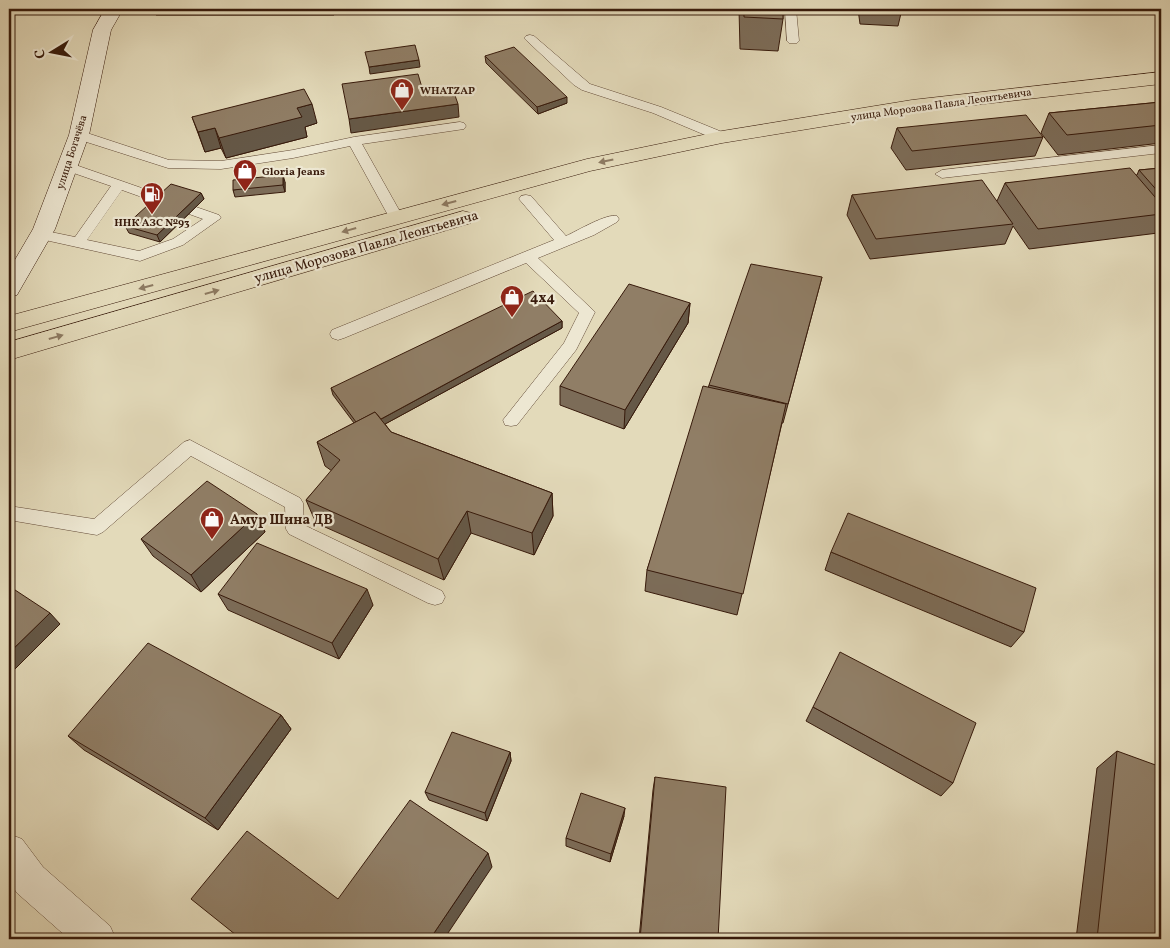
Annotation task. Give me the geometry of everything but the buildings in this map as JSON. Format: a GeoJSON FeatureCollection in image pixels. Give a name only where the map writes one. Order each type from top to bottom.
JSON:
{"type":"FeatureCollection","features":[{"type":"Feature","properties":{"kind":"main road","name":"улица Морозова Павла Леонтьевича"},"geometry":{"type":"LineString","coordinates":[[9,324],[587,165],[722,137],[912,106],[1161,78]]}},
{"type":"Feature","properties":{"kind":"main road","name":"улица Морозова Павла Леонтьевича"},"geometry":{"type":"LineString","coordinates":[[9,351],[526,199],[676,158],[722,137]]}},
{"type":"Feature","properties":{"kind":"street","name":"улица Богачёва"},"geometry":{"type":"LineString","coordinates":[[9,289],[41,235],[79,134],[102,30],[114,9]]}},
{"type":"Feature","properties":{"kind":"street"},"geometry":{"type":"LineString","coordinates":[[9,852],[30,880],[97,939]]}},
{"type":"Feature","properties":{"kind":"lane"},"geometry":{"type":"LineString","coordinates":[[790,9],[794,41]]}},
{"type":"Feature","properties":{"kind":"lane"},"geometry":{"type":"LineString","coordinates":[[530,38],[578,82],[586,87],[657,110],[722,137]]}},
{"type":"Feature","properties":{"kind":"lane"},"geometry":{"type":"LineString","coordinates":[[79,134],[168,164],[221,165],[293,154],[354,141],[460,126]]}},
{"type":"Feature","properties":{"kind":"lane"},"geometry":{"type":"LineString","coordinates":[[354,141],[396,217]]}},
{"type":"Feature","properties":{"kind":"lane"},"geometry":{"type":"LineString","coordinates":[[942,174],[1161,149]]}},
{"type":"Feature","properties":{"kind":"lane"},"geometry":{"type":"LineString","coordinates":[[41,235],[140,256],[178,242],[214,218],[67,166]]}},
{"type":"Feature","properties":{"kind":"lane"},"geometry":{"type":"LineString","coordinates":[[78,243],[119,185]]}},
{"type":"Feature","properties":{"kind":"lane"},"geometry":{"type":"LineString","coordinates":[[526,199],[562,242]]}},
{"type":"Feature","properties":{"kind":"lane"},"geometry":{"type":"LineString","coordinates":[[338,334],[589,232],[612,219]]}},
{"type":"Feature","properties":{"kind":"lane"},"geometry":{"type":"LineString","coordinates":[[511,420],[570,346],[587,312],[528,256]]}},
{"type":"Feature","properties":{"kind":"lane"},"geometry":{"type":"LineString","coordinates":[[9,513],[97,527],[190,446],[294,503],[295,530],[435,597]]}},
{"type":"Feature","properties":{"kind":"place","name":"WHATZAP"},"geometry":{"type":"Point","coordinates":[402,111]}},
{"type":"Feature","properties":{"kind":"place","name":"Gloria Jeans"},"geometry":{"type":"Point","coordinates":[245,192]}},
{"type":"Feature","properties":{"kind":"place","name":"ННК АЗС №93"},"geometry":{"type":"Point","coordinates":[152,215]}},
{"type":"Feature","properties":{"kind":"place","name":"4х4"},"geometry":{"type":"Point","coordinates":[512,318]}},
{"type":"Feature","properties":{"kind":"place","name":"Амур Шина ДВ"},"geometry":{"type":"Point","coordinates":[212,540]}}]}
